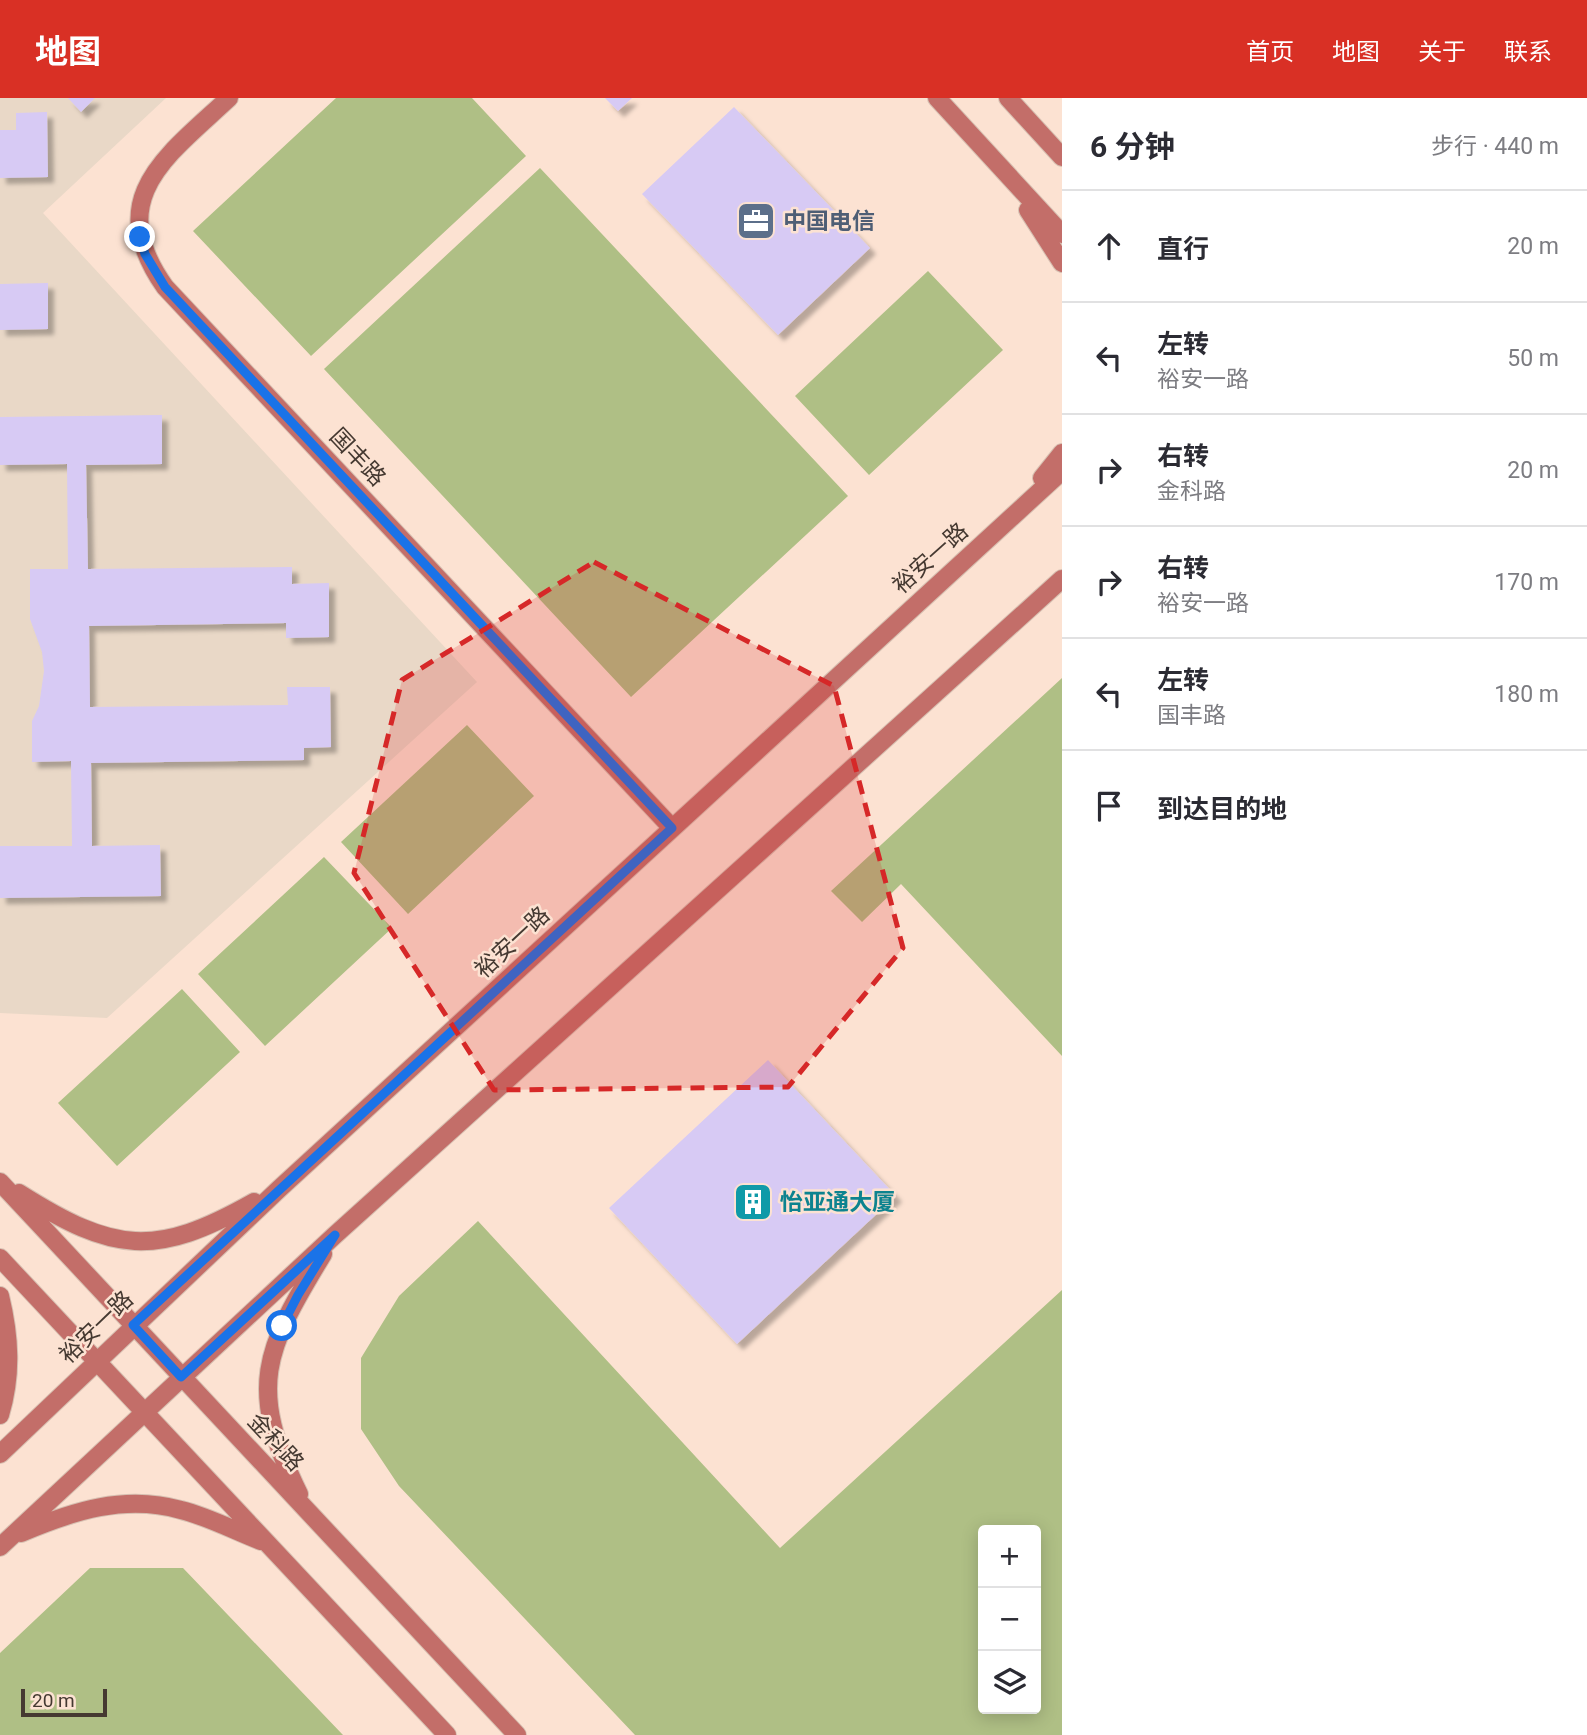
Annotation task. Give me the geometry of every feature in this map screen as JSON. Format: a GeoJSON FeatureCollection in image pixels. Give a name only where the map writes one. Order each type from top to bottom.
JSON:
{"type":"FeatureCollection","features":[{"type":"Feature","properties":{"kind":"main road","name":"国丰路"},"geometry":{"type":"LineString","coordinates":[[229,98],[169,154],[145,189],[140,204],[140,237],[153,270],[165,287],[672,828]]}},
{"type":"Feature","properties":{"kind":"main road"},"geometry":{"type":"LineString","coordinates":[[937,98],[1062,234]]}},
{"type":"Feature","properties":{"kind":"main road"},"geometry":{"type":"LineString","coordinates":[[1008,98],[1062,154]]}},
{"type":"Feature","properties":{"kind":"main road"},"geometry":{"type":"LineString","coordinates":[[995,160],[1062,263]]}},
{"type":"Feature","properties":{"kind":"main road"},"geometry":{"type":"LineString","coordinates":[[1007,522],[1062,453]]}},
{"type":"Feature","properties":{"kind":"main road","name":"裕安一路"},"geometry":{"type":"LineString","coordinates":[[0,1454],[279,1189],[1062,471]]}},
{"type":"Feature","properties":{"kind":"main road"},"geometry":{"type":"LineString","coordinates":[[6,1542],[335,1235],[1061,580]]}},
{"type":"Feature","properties":{"kind":"main road"},"geometry":{"type":"LineString","coordinates":[[0,1181],[82,1229],[113,1239],[147,1241],[174,1238],[202,1229],[279,1189]]}},
{"type":"Feature","properties":{"kind":"main road","name":"金科路"},"geometry":{"type":"LineString","coordinates":[[0,1181],[517,1735]]}},
{"type":"Feature","properties":{"kind":"main road"},"geometry":{"type":"LineString","coordinates":[[309,1513],[283,1460],[274,1433],[267,1380],[269,1362],[282,1326],[335,1235]]}},
{"type":"Feature","properties":{"kind":"main road"},"geometry":{"type":"LineString","coordinates":[[0,1258],[447,1735]]}},
{"type":"Feature","properties":{"kind":"main road"},"geometry":{"type":"LineString","coordinates":[[0,1296],[10,1351],[8,1380],[0,1415]]}},
{"type":"Feature","properties":{"kind":"main road"},"geometry":{"type":"LineString","coordinates":[[6,1542],[58,1517],[112,1504],[136,1503],[182,1510],[267,1544]]}},
{"type":"Feature","properties":{"kind":"highlighted area"},"geometry":{"type":"Polygon","coordinates":[[[594,562],[834,686],[903,948],[788,1087],[494,1090],[354,873],[402,680],[594,562]]]}},
{"type":"Feature","properties":{"kind":"shaded area"},"geometry":{"type":"Polygon","coordinates":[[[0,98],[166,98],[43,213],[477,682],[107,1018],[0,1013],[0,98]]]}},
{"type":"Feature","properties":{"kind":"green space"},"geometry":{"type":"Polygon","coordinates":[[[336,98],[472,98],[526,156],[311,356],[193,231],[336,98]]]}},
{"type":"Feature","properties":{"kind":"green space"},"geometry":{"type":"Polygon","coordinates":[[[540,168],[848,496],[631,697],[324,369],[540,168]]]}},
{"type":"Feature","properties":{"kind":"green space"},"geometry":{"type":"Polygon","coordinates":[[[928,271],[1003,350],[869,475],[795,396],[928,271]]]}},
{"type":"Feature","properties":{"kind":"green space"},"geometry":{"type":"Polygon","coordinates":[[[1062,678],[1062,1056],[901,884],[862,922],[831,891],[1062,678]]]}},
{"type":"Feature","properties":{"kind":"green space"},"geometry":{"type":"Polygon","coordinates":[[[467,725],[534,796],[408,914],[341,842],[467,725]]]}},
{"type":"Feature","properties":{"kind":"green space"},"geometry":{"type":"Polygon","coordinates":[[[324,857],[392,928],[265,1046],[198,974],[324,857]]]}},
{"type":"Feature","properties":{"kind":"green space"},"geometry":{"type":"Polygon","coordinates":[[[182,989],[240,1052],[117,1166],[58,1103],[182,989]]]}},
{"type":"Feature","properties":{"kind":"green space"},"geometry":{"type":"Polygon","coordinates":[[[478,1221],[780,1548],[1062,1290],[1062,1735],[635,1735],[399,1486],[361,1429],[361,1358],[399,1296],[478,1221]]]}},
{"type":"Feature","properties":{"kind":"green space"},"geometry":{"type":"Polygon","coordinates":[[[90,1568],[183,1568],[343,1735],[0,1735],[0,1653],[90,1568]]]}},
{"type":"Feature","properties":{"kind":"building"},"geometry":{"type":"Polygon","coordinates":[[[68,98],[95,98],[81,112],[68,98]]]}},
{"type":"Feature","properties":{"kind":"building"},"geometry":{"type":"Polygon","coordinates":[[[605,98],[632,98],[618,111],[605,98]]]}},
{"type":"Feature","properties":{"kind":"building","name":"中国电信"},"geometry":{"type":"Polygon","coordinates":[[[734,107],[870,248],[778,335],[642,194],[734,107]]]}},
{"type":"Feature","properties":{"kind":"building"},"geometry":{"type":"Polygon","coordinates":[[[47,112],[48,177],[0,178],[0,130],[16,130],[16,113],[47,112]]]}},
{"type":"Feature","properties":{"kind":"building"},"geometry":{"type":"Polygon","coordinates":[[[48,283],[48,329],[0,330],[0,284],[48,283]]]}},
{"type":"Feature","properties":{"kind":"building"},"geometry":{"type":"Polygon","coordinates":[[[162,415],[162,464],[86,465],[88,569],[292,567],[292,584],[329,583],[329,637],[286,638],[286,623],[89,626],[90,707],[288,705],[287,687],[330,687],[331,747],[304,748],[304,760],[91,763],[92,846],[160,845],[161,896],[0,898],[0,846],[72,846],[71,761],[32,762],[32,721],[39,706],[44,671],[42,652],[30,619],[30,569],[68,569],[67,464],[0,465],[0,417],[162,415]]]}},
{"type":"Feature","properties":{"kind":"building","name":"怡亚通大厦"},"geometry":{"type":"Polygon","coordinates":[[[768,1060],[896,1196],[737,1344],[609,1208],[768,1060]]]}},
{"type":"Feature","properties":{"kind":"place","name":"中国电信"},"geometry":{"type":"Point","coordinates":[756,221]}},
{"type":"Feature","properties":{"kind":"place","name":"怡亚通大厦"},"geometry":{"type":"Point","coordinates":[753,1202]}},
{"type":"Feature","properties":{"kind":"route"},"geometry":{"type":"LineString","coordinates":[[140,237],[153,270],[165,287],[672,828],[133,1325],[181,1377],[335,1235],[282,1326]]}}]}
